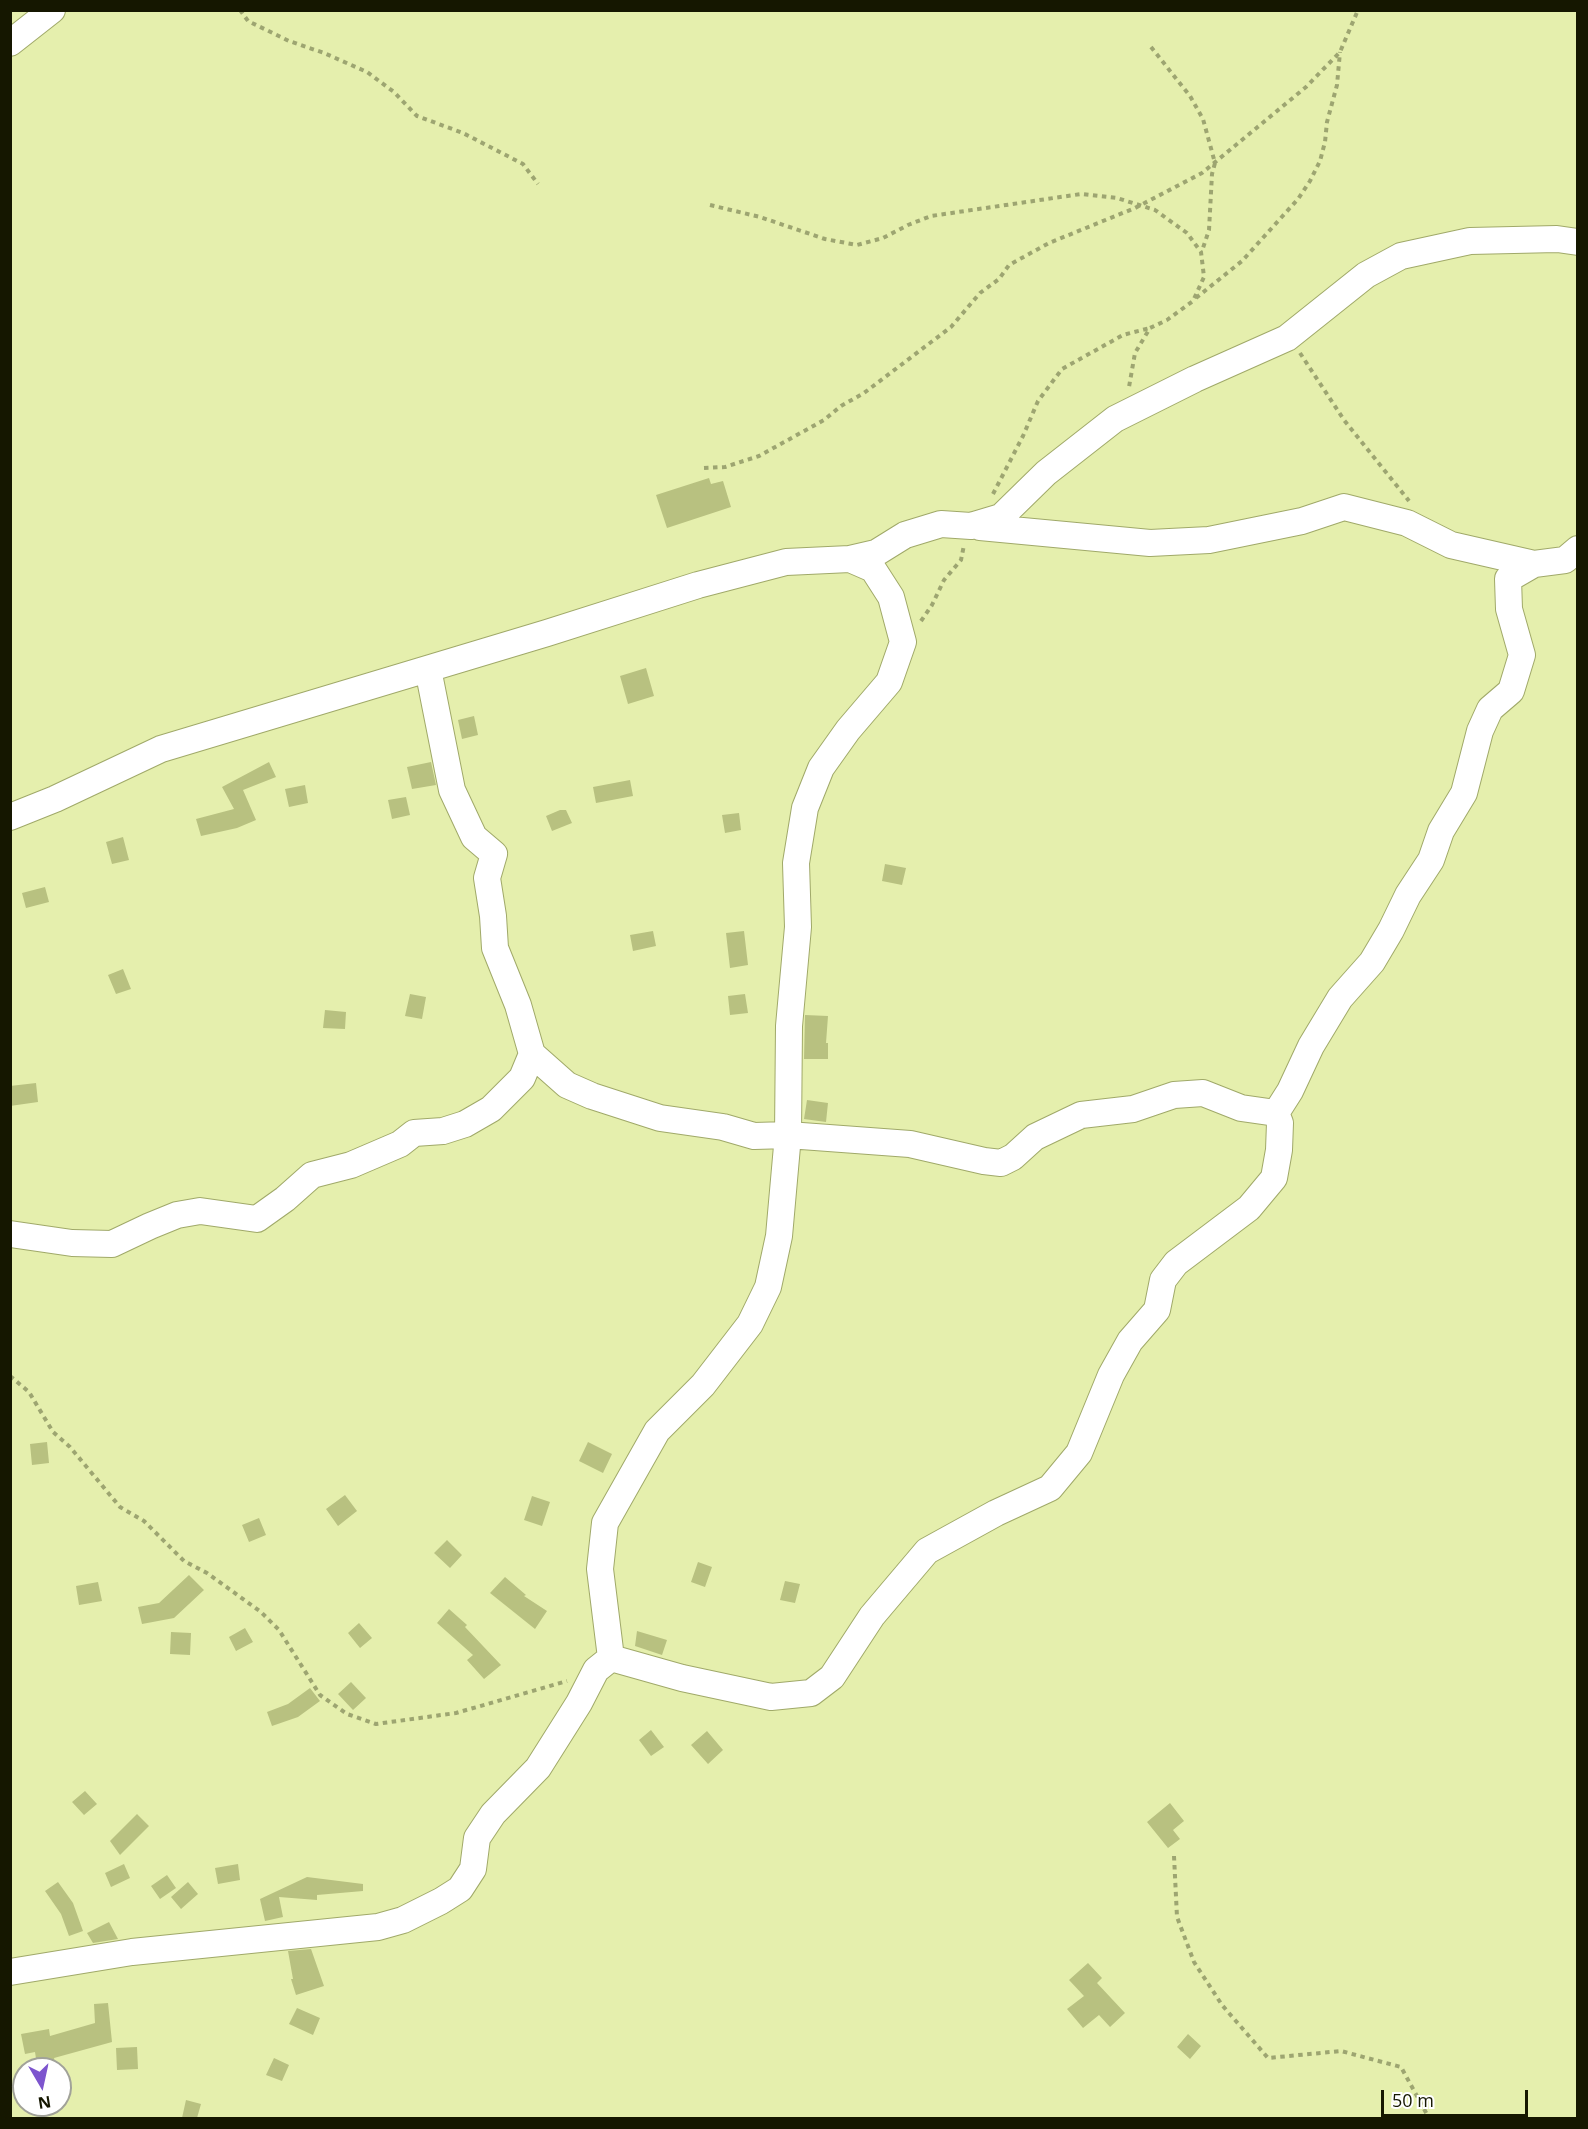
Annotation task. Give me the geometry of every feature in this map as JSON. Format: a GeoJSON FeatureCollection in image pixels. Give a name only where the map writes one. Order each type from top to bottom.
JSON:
{"type":"FeatureCollection","features":[{"type":"Feature","properties":{"kind":"street"},"geometry":{"type":"LineString","coordinates":[[10,43],[52,10]]}},
{"type":"Feature","properties":{"kind":"street"},"geometry":{"type":"LineString","coordinates":[[971,526],[1001,517],[1046,473],[1114,419],[1195,379],[1287,338],[1366,275],[1401,256],[1470,241],[1557,239],[1578,242]]}},
{"type":"Feature","properties":{"kind":"street"},"geometry":{"type":"LineString","coordinates":[[10,817],[161,749],[698,585],[786,562],[850,558],[876,553],[905,535],[941,524],[1150,543],[1209,540],[1302,521],[1344,507],[1407,523],[1451,545],[1534,564],[1565,560],[1578,549]]}},
{"type":"Feature","properties":{"kind":"street"},"geometry":{"type":"LineString","coordinates":[[10,1972],[144,1951],[378,1927],[403,1920],[460,1889],[473,1869],[477,1838],[482,1830],[493,1814],[538,1768],[604,1664],[600,1569],[605,1523],[657,1431],[710,1377],[750,1324],[768,1287],[779,1236],[788,1135],[789,1026],[798,927],[796,863],[805,808],[821,768],[848,730],[889,682],[903,642],[891,597],[873,569],[850,558]]}},
{"type":"Feature","properties":{"kind":"street"},"geometry":{"type":"LineString","coordinates":[[1276,1113],[1290,1091],[1311,1046],[1340,998],[1372,962],[1391,930],[1408,895],[1431,860],[1441,831],[1464,793],[1480,731],[1490,709],[1511,692],[1522,655],[1509,609],[1508,579],[1534,564]]}},
{"type":"Feature","properties":{"kind":"street"},"geometry":{"type":"LineString","coordinates":[[428,669],[452,790],[474,837],[494,854],[487,878],[495,948],[518,1005],[532,1054],[567,1085],[592,1096],[660,1118],[723,1127],[754,1136],[788,1135],[910,1144],[1001,1163],[1013,1157],[1035,1137],[1081,1115],[1132,1109],[1174,1095],[1203,1093],[1241,1108],[1276,1113]]}},
{"type":"Feature","properties":{"kind":"street"},"geometry":{"type":"LineString","coordinates":[[10,1234],[72,1243],[112,1244],[177,1215],[200,1211],[257,1219],[285,1199],[312,1175],[351,1165],[400,1144],[414,1133],[443,1131],[465,1124],[491,1109],[522,1078],[532,1054]]}},
{"type":"Feature","properties":{"kind":"street"},"geometry":{"type":"LineString","coordinates":[[604,1664],[771,1697],[811,1693],[818,1688],[831,1677],[872,1616],[927,1551],[996,1513],[1050,1488],[1079,1453],[1111,1376],[1130,1341],[1157,1310],[1163,1280],[1176,1263],[1249,1208],[1274,1178],[1279,1150],[1280,1123],[1276,1113]]}},
{"type":"Feature","properties":{"kind":"path"},"geometry":{"type":"LineString","coordinates":[[240,10],[248,21],[289,41],[367,72],[394,92],[417,116],[463,133],[523,164],[538,184]]}},
{"type":"Feature","properties":{"kind":"path"},"geometry":{"type":"LineString","coordinates":[[992,500],[994,490],[1023,436],[1038,401],[1062,369],[1123,335],[1150,328],[1167,320],[1242,261],[1298,199],[1320,160],[1337,85],[1340,52],[1358,10]]}},
{"type":"Feature","properties":{"kind":"path"},"geometry":{"type":"LineString","coordinates":[[1152,46],[1190,96],[1203,119],[1215,163],[1212,174],[1209,230],[1201,252],[1204,277],[1193,301]]}},
{"type":"Feature","properties":{"kind":"path"},"geometry":{"type":"LineString","coordinates":[[704,468],[725,467],[759,456],[824,420],[841,406],[864,393],[951,327],[980,293],[999,279],[1009,265],[1049,243],[1164,194],[1215,163],[1306,87],[1340,52]]}},
{"type":"Feature","properties":{"kind":"path"},"geometry":{"type":"LineString","coordinates":[[710,205],[760,217],[825,239],[857,245],[883,238],[931,216],[1082,194],[1118,198],[1155,210],[1187,233],[1201,252]]}},
{"type":"Feature","properties":{"kind":"path"},"geometry":{"type":"LineString","coordinates":[[1114,419],[1128,403],[1129,378],[1135,353],[1150,328]]}},
{"type":"Feature","properties":{"kind":"path"},"geometry":{"type":"LineString","coordinates":[[1287,338],[1302,354],[1344,420],[1414,507]]}},
{"type":"Feature","properties":{"kind":"path"},"geometry":{"type":"LineString","coordinates":[[903,642],[932,605],[944,580],[961,560],[967,533],[971,526]]}},
{"type":"Feature","properties":{"kind":"path"},"geometry":{"type":"LineString","coordinates":[[10,1376],[29,1392],[53,1432],[70,1448],[120,1507],[144,1521],[184,1561],[207,1573],[261,1612],[279,1630],[320,1695],[346,1714],[376,1724],[456,1713],[558,1685],[604,1664]]}},
{"type":"Feature","properties":{"kind":"path"},"geometry":{"type":"LineString","coordinates":[[1174,1856],[1177,1917],[1194,1962],[1222,2005],[1268,2058],[1341,2051],[1401,2067],[1429,2118]]}},
{"type":"Feature","properties":{"kind":"building"},"geometry":{"type":"Polygon","coordinates":[[[709,478],[711,484],[723,481],[731,507],[667,528],[656,495],[709,478]]]}},
{"type":"Feature","properties":{"kind":"building"},"geometry":{"type":"Polygon","coordinates":[[[646,668],[654,696],[628,704],[620,676],[646,668]]]}},
{"type":"Feature","properties":{"kind":"building"},"geometry":{"type":"Polygon","coordinates":[[[474,716],[478,735],[462,739],[458,720],[474,716]]]}},
{"type":"Feature","properties":{"kind":"building"},"geometry":{"type":"Polygon","coordinates":[[[269,762],[276,777],[243,790],[256,820],[237,828],[201,836],[196,819],[234,809],[222,787],[269,762]]]}},
{"type":"Feature","properties":{"kind":"building"},"geometry":{"type":"Polygon","coordinates":[[[431,762],[436,785],[412,789],[407,767],[431,762]]]}},
{"type":"Feature","properties":{"kind":"building"},"geometry":{"type":"Polygon","coordinates":[[[630,780],[633,796],[596,803],[593,787],[630,780]]]}},
{"type":"Feature","properties":{"kind":"building"},"geometry":{"type":"Polygon","coordinates":[[[305,785],[308,803],[289,807],[285,789],[305,785]]]}},
{"type":"Feature","properties":{"kind":"building"},"geometry":{"type":"Polygon","coordinates":[[[406,797],[410,815],[392,819],[388,800],[406,797]]]}},
{"type":"Feature","properties":{"kind":"building"},"geometry":{"type":"Polygon","coordinates":[[[566,810],[572,823],[552,831],[546,816],[566,810]]]}},
{"type":"Feature","properties":{"kind":"building"},"geometry":{"type":"Polygon","coordinates":[[[739,813],[741,830],[725,833],[722,815],[739,813]]]}},
{"type":"Feature","properties":{"kind":"building"},"geometry":{"type":"Polygon","coordinates":[[[123,837],[129,860],[112,864],[106,842],[123,837]]]}},
{"type":"Feature","properties":{"kind":"building"},"geometry":{"type":"Polygon","coordinates":[[[885,864],[906,868],[902,885],[882,881],[885,864]]]}},
{"type":"Feature","properties":{"kind":"building"},"geometry":{"type":"Polygon","coordinates":[[[45,887],[49,902],[26,908],[22,893],[45,887]]]}},
{"type":"Feature","properties":{"kind":"building"},"geometry":{"type":"Polygon","coordinates":[[[653,931],[656,946],[633,951],[630,935],[653,931]]]}},
{"type":"Feature","properties":{"kind":"building"},"geometry":{"type":"Polygon","coordinates":[[[744,931],[748,965],[730,968],[726,933],[744,931]]]}},
{"type":"Feature","properties":{"kind":"building"},"geometry":{"type":"Polygon","coordinates":[[[123,969],[131,989],[116,994],[108,975],[123,969]]]}},
{"type":"Feature","properties":{"kind":"building"},"geometry":{"type":"Polygon","coordinates":[[[410,994],[426,997],[422,1019],[405,1016],[410,994]]]}},
{"type":"Feature","properties":{"kind":"building"},"geometry":{"type":"Polygon","coordinates":[[[745,994],[748,1013],[730,1015],[728,996],[745,994]]]}},
{"type":"Feature","properties":{"kind":"building"},"geometry":{"type":"Polygon","coordinates":[[[325,1010],[346,1012],[345,1029],[323,1028],[325,1010]]]}},
{"type":"Feature","properties":{"kind":"building"},"geometry":{"type":"Polygon","coordinates":[[[805,1015],[828,1016],[826,1043],[828,1043],[828,1059],[804,1059],[805,1015]]]}},
{"type":"Feature","properties":{"kind":"building"},"geometry":{"type":"Polygon","coordinates":[[[36,1083],[38,1102],[10,1106],[10,1086],[36,1083]]]}},
{"type":"Feature","properties":{"kind":"building"},"geometry":{"type":"Polygon","coordinates":[[[807,1100],[828,1103],[826,1122],[804,1119],[807,1100]]]}},
{"type":"Feature","properties":{"kind":"building"},"geometry":{"type":"Polygon","coordinates":[[[47,1442],[49,1463],[32,1465],[30,1444],[47,1442]]]}},
{"type":"Feature","properties":{"kind":"building"},"geometry":{"type":"Polygon","coordinates":[[[588,1442],[612,1454],[603,1473],[579,1461],[588,1442]]]}},
{"type":"Feature","properties":{"kind":"building"},"geometry":{"type":"Polygon","coordinates":[[[345,1495],[357,1511],[338,1526],[326,1509],[345,1495]]]}},
{"type":"Feature","properties":{"kind":"building"},"geometry":{"type":"Polygon","coordinates":[[[532,1496],[550,1502],[542,1526],[524,1520],[532,1496]]]}},
{"type":"Feature","properties":{"kind":"building"},"geometry":{"type":"Polygon","coordinates":[[[259,1518],[266,1535],[249,1542],[242,1525],[259,1518]]]}},
{"type":"Feature","properties":{"kind":"building"},"geometry":{"type":"Polygon","coordinates":[[[447,1540],[462,1555],[450,1568],[434,1553],[447,1540]]]}},
{"type":"Feature","properties":{"kind":"building"},"geometry":{"type":"Polygon","coordinates":[[[698,1562],[712,1567],[705,1587],[691,1582],[698,1562]]]}},
{"type":"Feature","properties":{"kind":"building"},"geometry":{"type":"Polygon","coordinates":[[[189,1575],[204,1590],[174,1618],[142,1624],[138,1607],[159,1603],[189,1575]]]}},
{"type":"Feature","properties":{"kind":"building"},"geometry":{"type":"Polygon","coordinates":[[[505,1577],[526,1595],[524,1596],[547,1611],[535,1629],[490,1593],[505,1577]]]}},
{"type":"Feature","properties":{"kind":"building"},"geometry":{"type":"Polygon","coordinates":[[[785,1581],[800,1584],[795,1603],[780,1600],[785,1581]]]}},
{"type":"Feature","properties":{"kind":"building"},"geometry":{"type":"Polygon","coordinates":[[[98,1582],[102,1601],[79,1605],[76,1586],[98,1582]]]}},
{"type":"Feature","properties":{"kind":"building"},"geometry":{"type":"Polygon","coordinates":[[[449,1609],[467,1625],[465,1627],[501,1665],[484,1679],[467,1660],[473,1655],[437,1623],[449,1609]]]}},
{"type":"Feature","properties":{"kind":"building"},"geometry":{"type":"Polygon","coordinates":[[[359,1623],[372,1638],[360,1648],[348,1633],[359,1623]]]}},
{"type":"Feature","properties":{"kind":"building"},"geometry":{"type":"Polygon","coordinates":[[[245,1628],[253,1642],[236,1651],[229,1637],[245,1628]]]}},
{"type":"Feature","properties":{"kind":"building"},"geometry":{"type":"Polygon","coordinates":[[[637,1631],[667,1640],[662,1655],[635,1646],[637,1631]]]}},
{"type":"Feature","properties":{"kind":"building"},"geometry":{"type":"Polygon","coordinates":[[[171,1632],[191,1633],[190,1655],[170,1654],[171,1632]]]}},
{"type":"Feature","properties":{"kind":"building"},"geometry":{"type":"Polygon","coordinates":[[[351,1682],[366,1698],[353,1710],[338,1694],[351,1682]]]}},
{"type":"Feature","properties":{"kind":"building"},"geometry":{"type":"Polygon","coordinates":[[[310,1688],[320,1701],[298,1717],[272,1726],[267,1712],[288,1704],[310,1688]]]}},
{"type":"Feature","properties":{"kind":"building"},"geometry":{"type":"Polygon","coordinates":[[[651,1730],[664,1747],[651,1756],[639,1740],[651,1730]]]}},
{"type":"Feature","properties":{"kind":"building"},"geometry":{"type":"Polygon","coordinates":[[[707,1731],[723,1750],[708,1764],[691,1745],[707,1731]]]}},
{"type":"Feature","properties":{"kind":"building"},"geometry":{"type":"Polygon","coordinates":[[[85,1791],[97,1804],[84,1815],[72,1802],[85,1791]]]}},
{"type":"Feature","properties":{"kind":"building"},"geometry":{"type":"Polygon","coordinates":[[[1170,1803],[1184,1821],[1173,1830],[1180,1839],[1168,1848],[1147,1822],[1170,1803]]]}},
{"type":"Feature","properties":{"kind":"building"},"geometry":{"type":"Polygon","coordinates":[[[137,1814],[149,1826],[120,1855],[110,1841],[137,1814]]]}},
{"type":"Feature","properties":{"kind":"building"},"geometry":{"type":"Polygon","coordinates":[[[124,1864],[130,1878],[111,1887],[105,1873],[124,1864]]]}},
{"type":"Feature","properties":{"kind":"building"},"geometry":{"type":"Polygon","coordinates":[[[238,1864],[240,1880],[218,1884],[215,1868],[238,1864]]]}},
{"type":"Feature","properties":{"kind":"building"},"geometry":{"type":"Polygon","coordinates":[[[167,1875],[176,1888],[160,1899],[151,1886],[167,1875]]]}},
{"type":"Feature","properties":{"kind":"building"},"geometry":{"type":"Polygon","coordinates":[[[307,1877],[363,1884],[363,1891],[317,1895],[317,1900],[279,1897],[283,1917],[265,1921],[260,1899],[307,1877]]]}},
{"type":"Feature","properties":{"kind":"building"},"geometry":{"type":"Polygon","coordinates":[[[58,1882],[73,1903],[83,1931],[69,1936],[61,1914],[45,1891],[58,1882]]]}},
{"type":"Feature","properties":{"kind":"building"},"geometry":{"type":"Polygon","coordinates":[[[188,1882],[198,1894],[181,1909],[171,1897],[188,1882]]]}},
{"type":"Feature","properties":{"kind":"building"},"geometry":{"type":"Polygon","coordinates":[[[109,1922],[118,1939],[93,1943],[87,1933],[109,1922]]]}},
{"type":"Feature","properties":{"kind":"building"},"geometry":{"type":"Polygon","coordinates":[[[311,1949],[324,1986],[296,1995],[291,1979],[293,1979],[288,1951],[311,1949]]]}},
{"type":"Feature","properties":{"kind":"building"},"geometry":{"type":"Polygon","coordinates":[[[1088,1963],[1102,1978],[1097,1983],[1125,2013],[1110,2027],[1099,2015],[1083,2028],[1067,2009],[1084,1996],[1069,1980],[1088,1963]]]}},
{"type":"Feature","properties":{"kind":"building"},"geometry":{"type":"Polygon","coordinates":[[[108,2003],[112,2042],[58,2057],[36,2057],[35,2052],[25,2054],[21,2034],[49,2029],[50,2036],[95,2023],[94,2004],[108,2003]]]}},
{"type":"Feature","properties":{"kind":"building"},"geometry":{"type":"Polygon","coordinates":[[[297,2008],[320,2018],[313,2035],[289,2024],[297,2008]]]}},
{"type":"Feature","properties":{"kind":"building"},"geometry":{"type":"Polygon","coordinates":[[[1188,2034],[1201,2046],[1190,2059],[1177,2047],[1188,2034]]]}},
{"type":"Feature","properties":{"kind":"building"},"geometry":{"type":"Polygon","coordinates":[[[137,2047],[138,2069],[117,2070],[116,2048],[137,2047]]]}},
{"type":"Feature","properties":{"kind":"building"},"geometry":{"type":"Polygon","coordinates":[[[274,2058],[289,2065],[282,2081],[266,2075],[274,2058]]]}},
{"type":"Feature","properties":{"kind":"building"},"geometry":{"type":"Polygon","coordinates":[[[186,2100],[201,2104],[197,2118],[182,2118],[186,2100]]]}}]}
